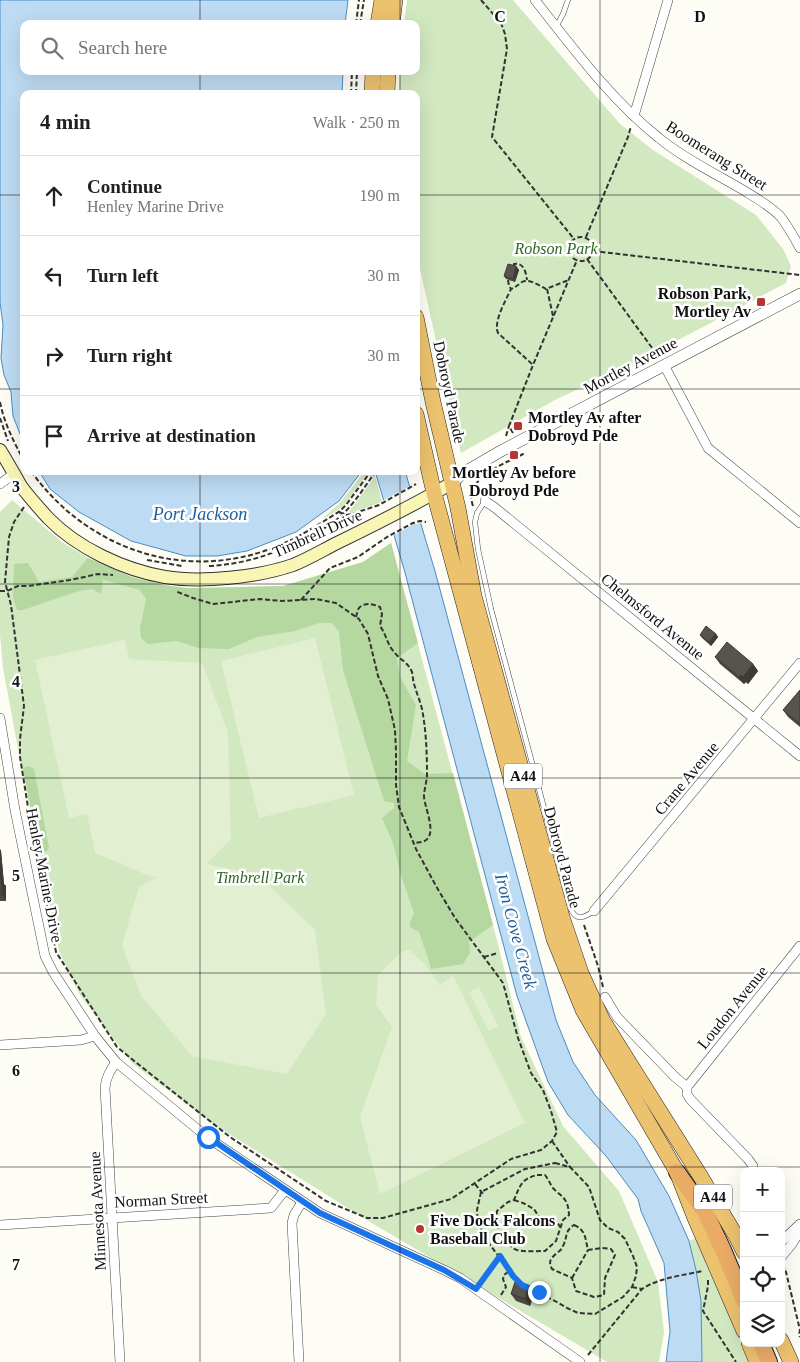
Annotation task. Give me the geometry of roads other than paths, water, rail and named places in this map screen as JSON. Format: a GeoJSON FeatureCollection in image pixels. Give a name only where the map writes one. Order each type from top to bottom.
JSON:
{"type":"FeatureCollection","features":[{"type":"Feature","properties":{"kind":"highway"},"geometry":{"type":"LineString","coordinates":[[379,20],[382,0]]}},
{"type":"Feature","properties":{"kind":"highway"},"geometry":{"type":"LineString","coordinates":[[392,20],[395,0]]}},
{"type":"Feature","properties":{"kind":"highway"},"geometry":{"type":"LineString","coordinates":[[372,90],[373,75]]}},
{"type":"Feature","properties":{"kind":"highway"},"geometry":{"type":"LineString","coordinates":[[387,90],[388,75]]}},
{"type":"Feature","properties":{"kind":"highway","name":"Dobroyd Parade"},"geometry":{"type":"LineString","coordinates":[[420,337],[477,605],[559,907],[581,973],[603,1020],[701,1177],[740,1244]]}},
{"type":"Feature","properties":{"kind":"highway","name":"Dobroyd Parade"},"geometry":{"type":"LineString","coordinates":[[420,442],[428,497],[554,938],[583,1010],[677,1172]]}},
{"type":"Feature","properties":{"kind":"highway"},"geometry":{"type":"LineString","coordinates":[[677,1172],[705,1212],[740,1291]]}},
{"type":"Feature","properties":{"kind":"highway"},"geometry":{"type":"LineString","coordinates":[[734,1278],[740,1310]]}},
{"type":"Feature","properties":{"kind":"highway"},"geometry":{"type":"LineString","coordinates":[[751,1347],[757,1362]]}},
{"type":"Feature","properties":{"kind":"highway"},"geometry":{"type":"LineString","coordinates":[[763,1347],[769,1362]]}},
{"type":"Feature","properties":{"kind":"highway"},"geometry":{"type":"LineString","coordinates":[[784,1347],[791,1362]]}},
{"type":"Feature","properties":{"kind":"main road"},"geometry":{"type":"LineString","coordinates":[[0,450],[15,473]]}},
{"type":"Feature","properties":{"kind":"main road","name":"Timbrell Drive"},"geometry":{"type":"LineString","coordinates":[[15,473],[21,486],[48,518],[68,536],[88,549],[113,561],[166,577],[217,579],[269,572],[293,565],[384,521],[452,483]]}},
{"type":"Feature","properties":{"kind":"street","name":"Boomerang Street"},"geometry":{"type":"LineString","coordinates":[[535,0],[614,97],[634,116],[675,150],[766,204],[791,231],[800,248]]}},
{"type":"Feature","properties":{"kind":"street"},"geometry":{"type":"LineString","coordinates":[[634,116],[668,0]]}},
{"type":"Feature","properties":{"kind":"street","name":"Mortley Avenue"},"geometry":{"type":"LineString","coordinates":[[452,483],[463,473],[518,442],[800,294]]}},
{"type":"Feature","properties":{"kind":"street"},"geometry":{"type":"LineString","coordinates":[[664,366],[708,448],[800,524]]}},
{"type":"Feature","properties":{"kind":"street"},"geometry":{"type":"LineString","coordinates":[[0,484],[15,473]]}},
{"type":"Feature","properties":{"kind":"street","name":"Chelmsford Avenue"},"geometry":{"type":"LineString","coordinates":[[485,501],[800,756]]}},
{"type":"Feature","properties":{"kind":"street","name":"Crane Avenue"},"geometry":{"type":"LineString","coordinates":[[594,911],[800,663]]}},
{"type":"Feature","properties":{"kind":"street","name":"Henley Marine Drive"},"geometry":{"type":"LineString","coordinates":[[0,718],[4,766],[15,810],[44,956],[95,1036],[116,1062],[208,1137],[302,1202],[320,1213],[444,1270],[476,1289],[580,1362]]}},
{"type":"Feature","properties":{"kind":"street","name":"Loudon Avenue"},"geometry":{"type":"LineString","coordinates":[[687,1087],[800,946]]}},
{"type":"Feature","properties":{"kind":"street"},"geometry":{"type":"LineString","coordinates":[[604,997],[617,1018],[687,1087],[687,1094],[690,1099],[748,1159],[752,1167]]}},
{"type":"Feature","properties":{"kind":"street"},"geometry":{"type":"LineString","coordinates":[[0,1045],[81,1040],[95,1036]]}},
{"type":"Feature","properties":{"kind":"street","name":"Minnesota Avenue"},"geometry":{"type":"LineString","coordinates":[[116,1062],[108,1073],[105,1088],[120,1362]]}},
{"type":"Feature","properties":{"kind":"street","name":"Norman Street"},"geometry":{"type":"LineString","coordinates":[[0,1224],[272,1208],[285,1190]]}},
{"type":"Feature","properties":{"kind":"street"},"geometry":{"type":"LineString","coordinates":[[300,1362],[292,1223],[294,1214],[302,1202]]}},
{"type":"Feature","properties":{"kind":"street"},"geometry":{"type":"LineString","coordinates":[[785,1238],[800,1224]]}},
{"type":"Feature","properties":{"kind":"street"},"geometry":{"type":"LineString","coordinates":[[785,1252],[800,1231]]}},
{"type":"Feature","properties":{"kind":"lane"},"geometry":{"type":"LineString","coordinates":[[556,27],[568,0]]}},
{"type":"Feature","properties":{"kind":"lane","name":"Dobroyd Parade"},"geometry":{"type":"LineString","coordinates":[[485,501],[477,513],[475,522],[478,548],[489,600],[572,914],[581,918],[594,911]]}},
{"type":"Feature","properties":{"kind":"water"},"geometry":{"type":"Polygon","coordinates":[[[0,0],[348,0],[346,20],[20,20],[20,75],[343,75],[342,90],[20,90],[20,434],[13,416],[11,392],[4,375],[1,358],[3,325],[0,302],[0,0]]]}},
{"type":"Feature","properties":{"kind":"water","name":"Port Jackson"},"geometry":{"type":"Polygon","coordinates":[[[41,475],[359,475],[339,501],[296,532],[247,551],[217,556],[186,556],[131,541],[79,512],[50,489],[41,475]]]}},
{"type":"Feature","properties":{"kind":"water","name":"Iron Cove Creek"},"geometry":{"type":"Polygon","coordinates":[[[376,475],[406,475],[435,571],[556,1020],[573,1062],[595,1095],[636,1140],[669,1196],[689,1241],[701,1301],[702,1362],[666,1362],[670,1331],[664,1263],[641,1211],[638,1199],[606,1156],[568,1115],[548,1082],[517,996],[404,569],[376,475]]]}},
{"type":"Feature","properties":{"kind":"place","name":"Robson Park, Mortley Av"},"geometry":{"type":"Point","coordinates":[761,302]}},
{"type":"Feature","properties":{"kind":"place","name":"Mortley Av after Dobroyd Pde"},"geometry":{"type":"Point","coordinates":[518,426]}},
{"type":"Feature","properties":{"kind":"place","name":"Mortley Av before Dobroyd Pde"},"geometry":{"type":"Point","coordinates":[514,455]}},
{"type":"Feature","properties":{"kind":"place","name":"Five Dock Falcons Baseball Club"},"geometry":{"type":"Point","coordinates":[420,1229]}},
{"type":"Feature","properties":{"kind":"park label","name":"Robson Park"},"geometry":{"type":"Point","coordinates":[556,248]}},
{"type":"Feature","properties":{"kind":"park label","name":"Timbrell Park"},"geometry":{"type":"Point","coordinates":[260,877]}}]}
